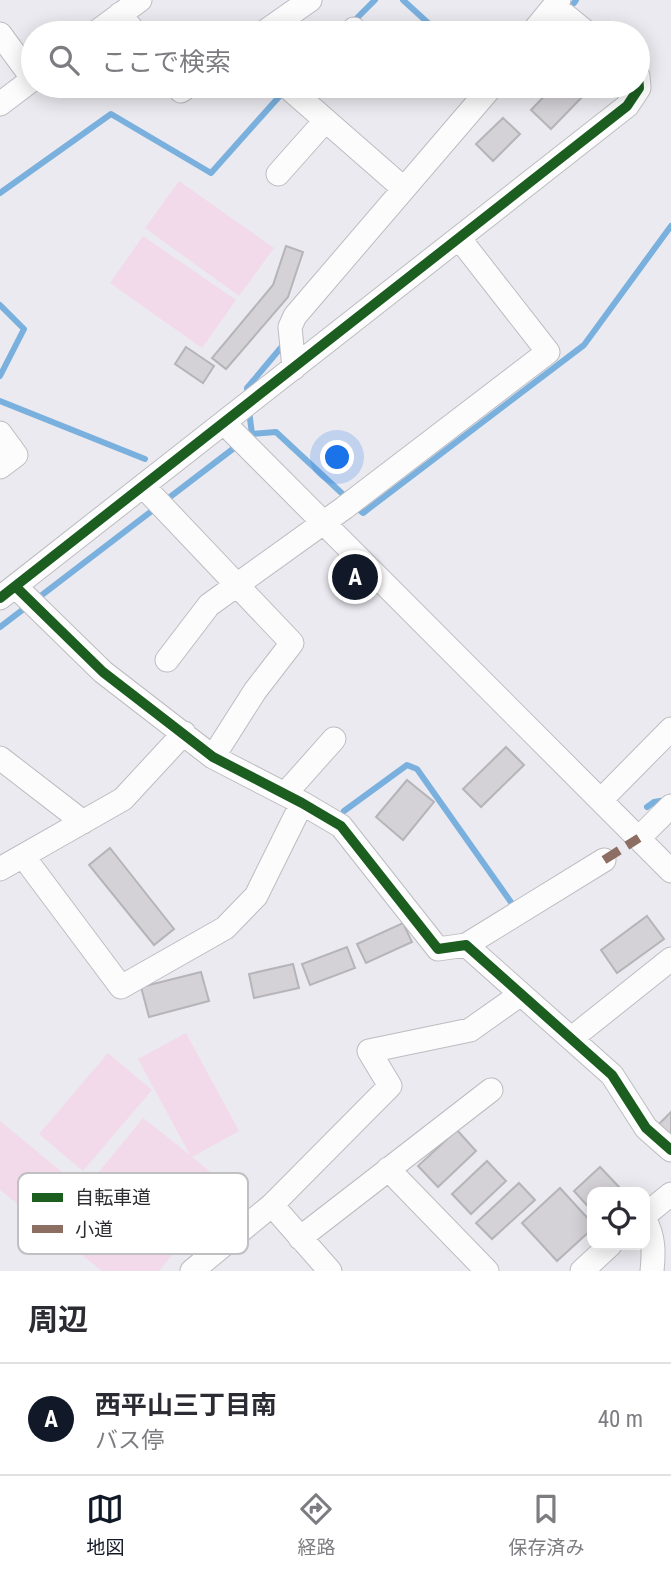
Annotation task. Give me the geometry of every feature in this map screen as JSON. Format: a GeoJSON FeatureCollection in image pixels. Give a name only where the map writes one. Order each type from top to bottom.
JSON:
{"type":"FeatureCollection","features":[{"type":"Feature","properties":{"kind":"street"},"geometry":{"type":"LineString","coordinates":[[111,21],[139,0]]}},
{"type":"Feature","properties":{"kind":"street"},"geometry":{"type":"LineString","coordinates":[[280,21],[310,0]]}},
{"type":"Feature","properties":{"kind":"street"},"geometry":{"type":"LineString","coordinates":[[542,21],[557,3],[575,21]]}},
{"type":"Feature","properties":{"kind":"street"},"geometry":{"type":"LineString","coordinates":[[120,14],[126,21]]}},
{"type":"Feature","properties":{"kind":"street"},"geometry":{"type":"LineString","coordinates":[[0,34],[21,63]]}},
{"type":"Feature","properties":{"kind":"street"},"geometry":{"type":"LineString","coordinates":[[0,104],[21,88]]}},
{"type":"Feature","properties":{"kind":"street"},"geometry":{"type":"LineString","coordinates":[[299,98],[403,188]]}},
{"type":"Feature","properties":{"kind":"street"},"geometry":{"type":"LineString","coordinates":[[294,368],[290,327],[295,316],[482,98]]}},
{"type":"Feature","properties":{"kind":"street"},"geometry":{"type":"LineString","coordinates":[[604,860],[466,945],[438,949],[341,826],[212,757],[103,672],[20,598],[237,436],[294,368],[627,106],[632,98]]}},
{"type":"Feature","properties":{"kind":"street"},"geometry":{"type":"LineString","coordinates":[[278,174],[325,121]]}},
{"type":"Feature","properties":{"kind":"street"},"geometry":{"type":"LineString","coordinates":[[167,660],[209,605],[324,523],[548,352],[459,238]]}},
{"type":"Feature","properties":{"kind":"street"},"geometry":{"type":"LineString","coordinates":[[0,433],[16,456],[0,467]]}},
{"type":"Feature","properties":{"kind":"street"},"geometry":{"type":"LineString","coordinates":[[237,436],[671,871]]}},
{"type":"Feature","properties":{"kind":"street"},"geometry":{"type":"LineString","coordinates":[[156,498],[292,643],[255,691],[212,757]]}},
{"type":"Feature","properties":{"kind":"street"},"geometry":{"type":"LineString","coordinates":[[601,800],[671,729]]}},
{"type":"Feature","properties":{"kind":"street"},"geometry":{"type":"LineString","coordinates":[[184,733],[123,799],[8,862],[121,987],[225,928],[256,895],[293,799],[334,739]]}},
{"type":"Feature","properties":{"kind":"street"},"geometry":{"type":"LineString","coordinates":[[0,758],[83,821]]}},
{"type":"Feature","properties":{"kind":"street"},"geometry":{"type":"LineString","coordinates":[[639,838],[671,806]]}},
{"type":"Feature","properties":{"kind":"street"},"geometry":{"type":"LineString","coordinates":[[466,945],[612,1075],[646,1128],[671,1150]]}},
{"type":"Feature","properties":{"kind":"street"},"geometry":{"type":"LineString","coordinates":[[572,1038],[671,959]]}},
{"type":"Feature","properties":{"kind":"street"},"geometry":{"type":"LineString","coordinates":[[248,1225],[272,1205],[390,1086],[369,1051],[470,1030],[521,995]]}},
{"type":"Feature","properties":{"kind":"street"},"geometry":{"type":"LineString","coordinates":[[300,1238],[491,1090]]}},
{"type":"Feature","properties":{"kind":"street"},"geometry":{"type":"LineString","coordinates":[[388,1169],[486,1271]]}},
{"type":"Feature","properties":{"kind":"street"},"geometry":{"type":"LineString","coordinates":[[650,1213],[671,1194]]}},
{"type":"Feature","properties":{"kind":"street"},"geometry":{"type":"LineString","coordinates":[[272,1205],[330,1271]]}},
{"type":"Feature","properties":{"kind":"street"},"geometry":{"type":"LineString","coordinates":[[650,1231],[654,1252],[652,1271]]}},
{"type":"Feature","properties":{"kind":"street"},"geometry":{"type":"LineString","coordinates":[[582,1271],[605,1250]]}},
{"type":"Feature","properties":{"kind":"street"},"geometry":{"type":"LineString","coordinates":[[192,1271],[213,1254]]}},
{"type":"Feature","properties":{"kind":"shaded area"},"geometry":{"type":"Polygon","coordinates":[[[179,181],[274,248],[239,296],[145,228],[179,181]]]}},
{"type":"Feature","properties":{"kind":"shaded area"},"geometry":{"type":"Polygon","coordinates":[[[143,236],[236,300],[202,348],[110,283],[143,236]]]}},
{"type":"Feature","properties":{"kind":"shaded area"},"geometry":{"type":"Polygon","coordinates":[[[186,1033],[239,1131],[192,1157],[212,1173],[98,1173],[143,1118],[190,1155],[138,1059],[186,1033]]]}},
{"type":"Feature","properties":{"kind":"shaded area"},"geometry":{"type":"Polygon","coordinates":[[[108,1053],[152,1090],[83,1171],[39,1134],[108,1053]]]}},
{"type":"Feature","properties":{"kind":"shaded area"},"geometry":{"type":"Polygon","coordinates":[[[0,1121],[63,1173],[18,1173],[18,1204],[0,1190],[0,1121]]]}},
{"type":"Feature","properties":{"kind":"shaded area"},"geometry":{"type":"Polygon","coordinates":[[[81,1254],[173,1254],[159,1271],[102,1271],[81,1254]]]}},
{"type":"Feature","properties":{"kind":"building"},"geometry":{"type":"Polygon","coordinates":[[[542,98],[581,98],[551,129],[531,110],[542,98]]]}},
{"type":"Feature","properties":{"kind":"building"},"geometry":{"type":"Polygon","coordinates":[[[503,118],[520,134],[493,161],[476,144],[503,118]]]}},
{"type":"Feature","properties":{"kind":"building"},"geometry":{"type":"Polygon","coordinates":[[[286,246],[303,252],[288,297],[226,369],[212,358],[273,285],[286,246]]]}},
{"type":"Feature","properties":{"kind":"building"},"geometry":{"type":"Polygon","coordinates":[[[186,347],[214,366],[203,383],[175,364],[186,347]]]}},
{"type":"Feature","properties":{"kind":"building"},"geometry":{"type":"Polygon","coordinates":[[[506,747],[524,765],[481,807],[463,789],[506,747]]]}},
{"type":"Feature","properties":{"kind":"building"},"geometry":{"type":"Polygon","coordinates":[[[407,780],[434,802],[403,840],[376,817],[407,780]]]}},
{"type":"Feature","properties":{"kind":"building"},"geometry":{"type":"Polygon","coordinates":[[[110,848],[174,929],[154,945],[89,865],[110,848]]]}},
{"type":"Feature","properties":{"kind":"building"},"geometry":{"type":"Polygon","coordinates":[[[647,916],[664,939],[617,973],[601,950],[647,916]]]}},
{"type":"Feature","properties":{"kind":"building"},"geometry":{"type":"Polygon","coordinates":[[[403,923],[412,942],[366,963],[357,944],[403,923]]]}},
{"type":"Feature","properties":{"kind":"building"},"geometry":{"type":"Polygon","coordinates":[[[347,947],[355,968],[310,985],[302,964],[347,947]]]}},
{"type":"Feature","properties":{"kind":"building"},"geometry":{"type":"Polygon","coordinates":[[[293,964],[299,988],[254,998],[249,974],[293,964]]]}},
{"type":"Feature","properties":{"kind":"building"},"geometry":{"type":"Polygon","coordinates":[[[201,972],[209,1001],[149,1017],[141,987],[201,972]]]}},
{"type":"Feature","properties":{"kind":"building"},"geometry":{"type":"Polygon","coordinates":[[[671,1112],[671,1137],[659,1124],[671,1112]]]}},
{"type":"Feature","properties":{"kind":"building"},"geometry":{"type":"Polygon","coordinates":[[[457,1130],[476,1151],[438,1187],[418,1166],[457,1130]]]}},
{"type":"Feature","properties":{"kind":"building"},"geometry":{"type":"Polygon","coordinates":[[[487,1161],[506,1181],[471,1214],[452,1194],[487,1161]]]}},
{"type":"Feature","properties":{"kind":"building"},"geometry":{"type":"Polygon","coordinates":[[[600,1167],[619,1187],[587,1187],[587,1205],[574,1191],[600,1167]]]}},
{"type":"Feature","properties":{"kind":"building"},"geometry":{"type":"Polygon","coordinates":[[[519,1183],[535,1200],[492,1239],[476,1223],[519,1183]]]}},
{"type":"Feature","properties":{"kind":"building"},"geometry":{"type":"Polygon","coordinates":[[[560,1188],[587,1218],[587,1234],[557,1261],[522,1223],[560,1188]]]}},
{"type":"Feature","properties":{"kind":"waterway"},"geometry":{"type":"LineString","coordinates":[[354,21],[375,0]]}},
{"type":"Feature","properties":{"kind":"waterway"},"geometry":{"type":"LineString","coordinates":[[403,0],[426,21]]}},
{"type":"Feature","properties":{"kind":"waterway"},"geometry":{"type":"LineString","coordinates":[[0,193],[111,114],[211,173],[278,98]]}},
{"type":"Feature","properties":{"kind":"waterway"},"geometry":{"type":"LineString","coordinates":[[356,507],[363,513],[584,345],[671,226]]}},
{"type":"Feature","properties":{"kind":"waterway"},"geometry":{"type":"LineString","coordinates":[[0,305],[24,329],[0,376]]}},
{"type":"Feature","properties":{"kind":"waterway"},"geometry":{"type":"LineString","coordinates":[[248,397],[247,388],[284,344]]}},
{"type":"Feature","properties":{"kind":"waterway"},"geometry":{"type":"LineString","coordinates":[[0,401],[145,459]]}},
{"type":"Feature","properties":{"kind":"waterway"},"geometry":{"type":"LineString","coordinates":[[249,411],[252,434]]}},
{"type":"Feature","properties":{"kind":"waterway"},"geometry":{"type":"LineString","coordinates":[[246,438],[252,434],[276,432],[348,499]]}},
{"type":"Feature","properties":{"kind":"waterway"},"geometry":{"type":"LineString","coordinates":[[0,627],[238,445]]}},
{"type":"Feature","properties":{"kind":"waterway"},"geometry":{"type":"LineString","coordinates":[[344,811],[407,765],[417,769],[513,905],[518,903]]}},
{"type":"Feature","properties":{"kind":"waterway"},"geometry":{"type":"LineString","coordinates":[[647,807],[654,802],[666,800]]}},
{"type":"Feature","properties":{"kind":"marked path"},"geometry":{"type":"LineString","coordinates":[[604,860],[639,838]]}},
{"type":"Feature","properties":{"kind":"cycle path"},"geometry":{"type":"LineString","coordinates":[[0,598],[627,106],[632,98]]}},
{"type":"Feature","properties":{"kind":"cycle path"},"geometry":{"type":"LineString","coordinates":[[16,587],[103,672],[213,757],[341,826],[438,949],[466,945],[612,1075],[646,1128],[671,1150]]}},
{"type":"Feature","properties":{"kind":"place","name":"西平山三丁目南"},"geometry":{"type":"Point","coordinates":[355,577]}}]}
